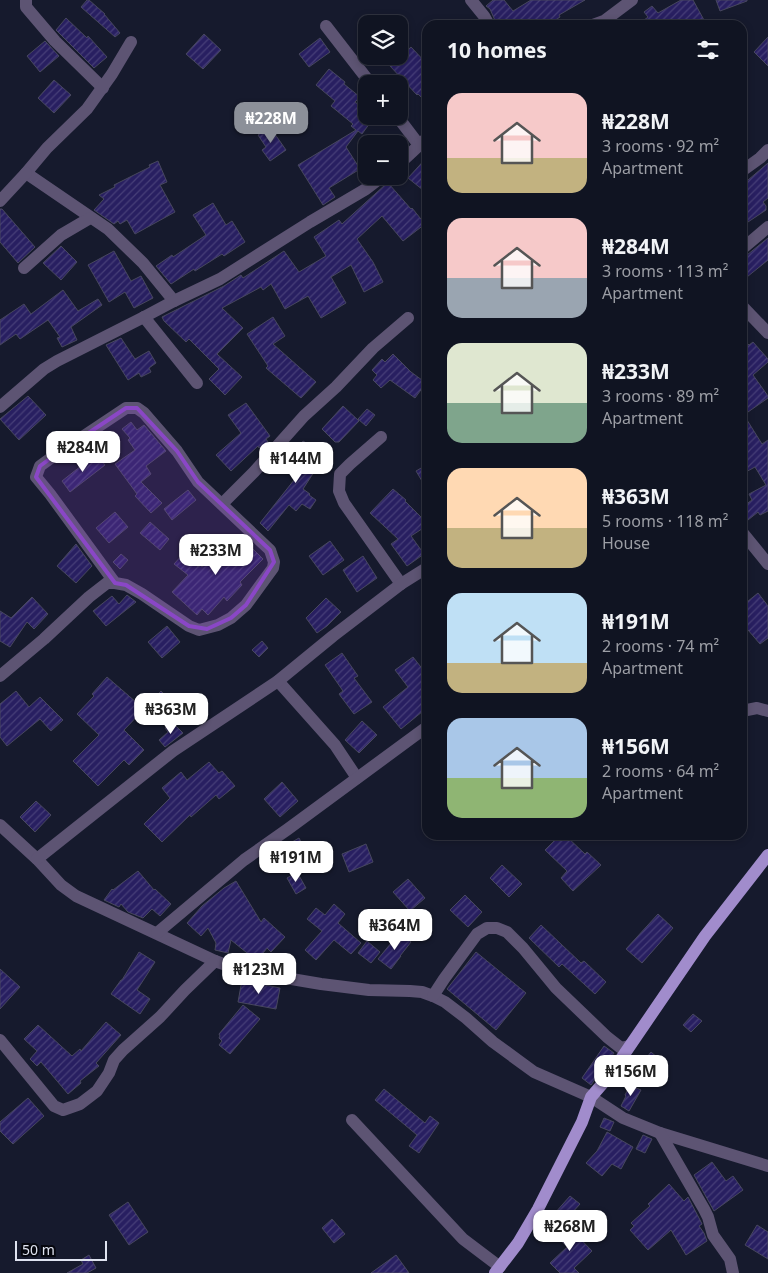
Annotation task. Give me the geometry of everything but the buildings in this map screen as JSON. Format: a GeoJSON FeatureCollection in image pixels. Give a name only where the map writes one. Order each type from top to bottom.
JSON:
{"type":"FeatureCollection","features":[{"type":"Feature","properties":{"kind":"main road"},"geometry":{"type":"LineString","coordinates":[[498,1270],[518,1243],[538,1209],[582,1122],[591,1097],[610,1075],[705,936],[768,855]]}},
{"type":"Feature","properties":{"kind":"street"},"geometry":{"type":"LineString","coordinates":[[26,0],[26,7],[102,88]]}},
{"type":"Feature","properties":{"kind":"street"},"geometry":{"type":"LineString","coordinates":[[471,0],[486,20]]}},
{"type":"Feature","properties":{"kind":"street"},"geometry":{"type":"LineString","coordinates":[[605,20],[632,0]]}},
{"type":"Feature","properties":{"kind":"street"},"geometry":{"type":"LineString","coordinates":[[326,26],[364,75]]}},
{"type":"Feature","properties":{"kind":"street"},"geometry":{"type":"LineString","coordinates":[[0,202],[47,148],[87,109],[132,42]]}},
{"type":"Feature","properties":{"kind":"street"},"geometry":{"type":"LineString","coordinates":[[407,125],[422,139]]}},
{"type":"Feature","properties":{"kind":"street"},"geometry":{"type":"LineString","coordinates":[[408,156],[422,143]]}},
{"type":"Feature","properties":{"kind":"street"},"geometry":{"type":"LineString","coordinates":[[747,167],[768,150]]}},
{"type":"Feature","properties":{"kind":"street"},"geometry":{"type":"LineString","coordinates":[[26,173],[113,234],[143,263],[174,301]]}},
{"type":"Feature","properties":{"kind":"street"},"geometry":{"type":"LineString","coordinates":[[0,407],[44,369],[220,279],[371,185]]}},
{"type":"Feature","properties":{"kind":"street"},"geometry":{"type":"LineString","coordinates":[[24,268],[61,235],[90,218]]}},
{"type":"Feature","properties":{"kind":"street"},"geometry":{"type":"LineString","coordinates":[[747,245],[768,227]]}},
{"type":"Feature","properties":{"kind":"street"},"geometry":{"type":"LineString","coordinates":[[747,311],[768,334]]}},
{"type":"Feature","properties":{"kind":"street"},"geometry":{"type":"LineString","coordinates":[[144,317],[197,383]]}},
{"type":"Feature","properties":{"kind":"street"},"geometry":{"type":"LineString","coordinates":[[222,504],[254,472],[304,416],[336,387],[373,348],[408,318]]}},
{"type":"Feature","properties":{"kind":"street"},"geometry":{"type":"LineString","coordinates":[[0,676],[107,583],[115,582],[126,585],[189,626],[199,630],[218,626],[232,618],[246,605],[272,568],[274,562],[270,550],[198,482],[177,451],[144,413],[137,408],[126,408],[51,458],[40,466],[36,477],[115,582]]}},
{"type":"Feature","properties":{"kind":"street"},"geometry":{"type":"LineString","coordinates":[[381,437],[340,474],[339,491],[344,503],[402,584]]}},
{"type":"Feature","properties":{"kind":"street"},"geometry":{"type":"LineString","coordinates":[[747,538],[768,564]]}},
{"type":"Feature","properties":{"kind":"street"},"geometry":{"type":"LineString","coordinates":[[37,859],[173,751],[278,681],[333,636],[422,571]]}},
{"type":"Feature","properties":{"kind":"street"},"geometry":{"type":"LineString","coordinates":[[278,681],[335,745],[357,778]]}},
{"type":"Feature","properties":{"kind":"street"},"geometry":{"type":"LineString","coordinates":[[747,710],[757,708],[768,711]]}},
{"type":"Feature","properties":{"kind":"street"},"geometry":{"type":"LineString","coordinates":[[157,933],[244,860],[288,830],[422,730]]}},
{"type":"Feature","properties":{"kind":"street"},"geometry":{"type":"LineString","coordinates":[[0,825],[37,859],[61,885],[76,896],[215,961],[256,973],[321,984],[369,990],[422,992],[433,996],[445,1002],[493,1042],[534,1072],[591,1097],[623,1118],[660,1133],[768,1166]]}},
{"type":"Feature","properties":{"kind":"street"},"geometry":{"type":"LineString","coordinates":[[433,996],[477,934],[487,928],[497,928],[507,932],[523,948],[556,988],[607,1037],[621,1048],[629,1046]]}},
{"type":"Feature","properties":{"kind":"street"},"geometry":{"type":"LineString","coordinates":[[0,1040],[54,1106],[63,1110],[80,1104],[96,1091],[114,1060],[215,961]]}},
{"type":"Feature","properties":{"kind":"street"},"geometry":{"type":"LineString","coordinates":[[352,1120],[462,1239],[498,1270]]}},
{"type":"Feature","properties":{"kind":"street"},"geometry":{"type":"LineString","coordinates":[[660,1133],[704,1209],[713,1235],[730,1259],[733,1273]]}},
{"type":"Feature","properties":{"kind":"highlighted area"},"geometry":{"type":"Polygon","coordinates":[[[126,408],[137,408],[177,451],[198,482],[270,550],[274,562],[246,605],[231,618],[207,629],[189,626],[126,585],[115,583],[36,477],[40,466],[51,458],[126,408]]]}}]}
